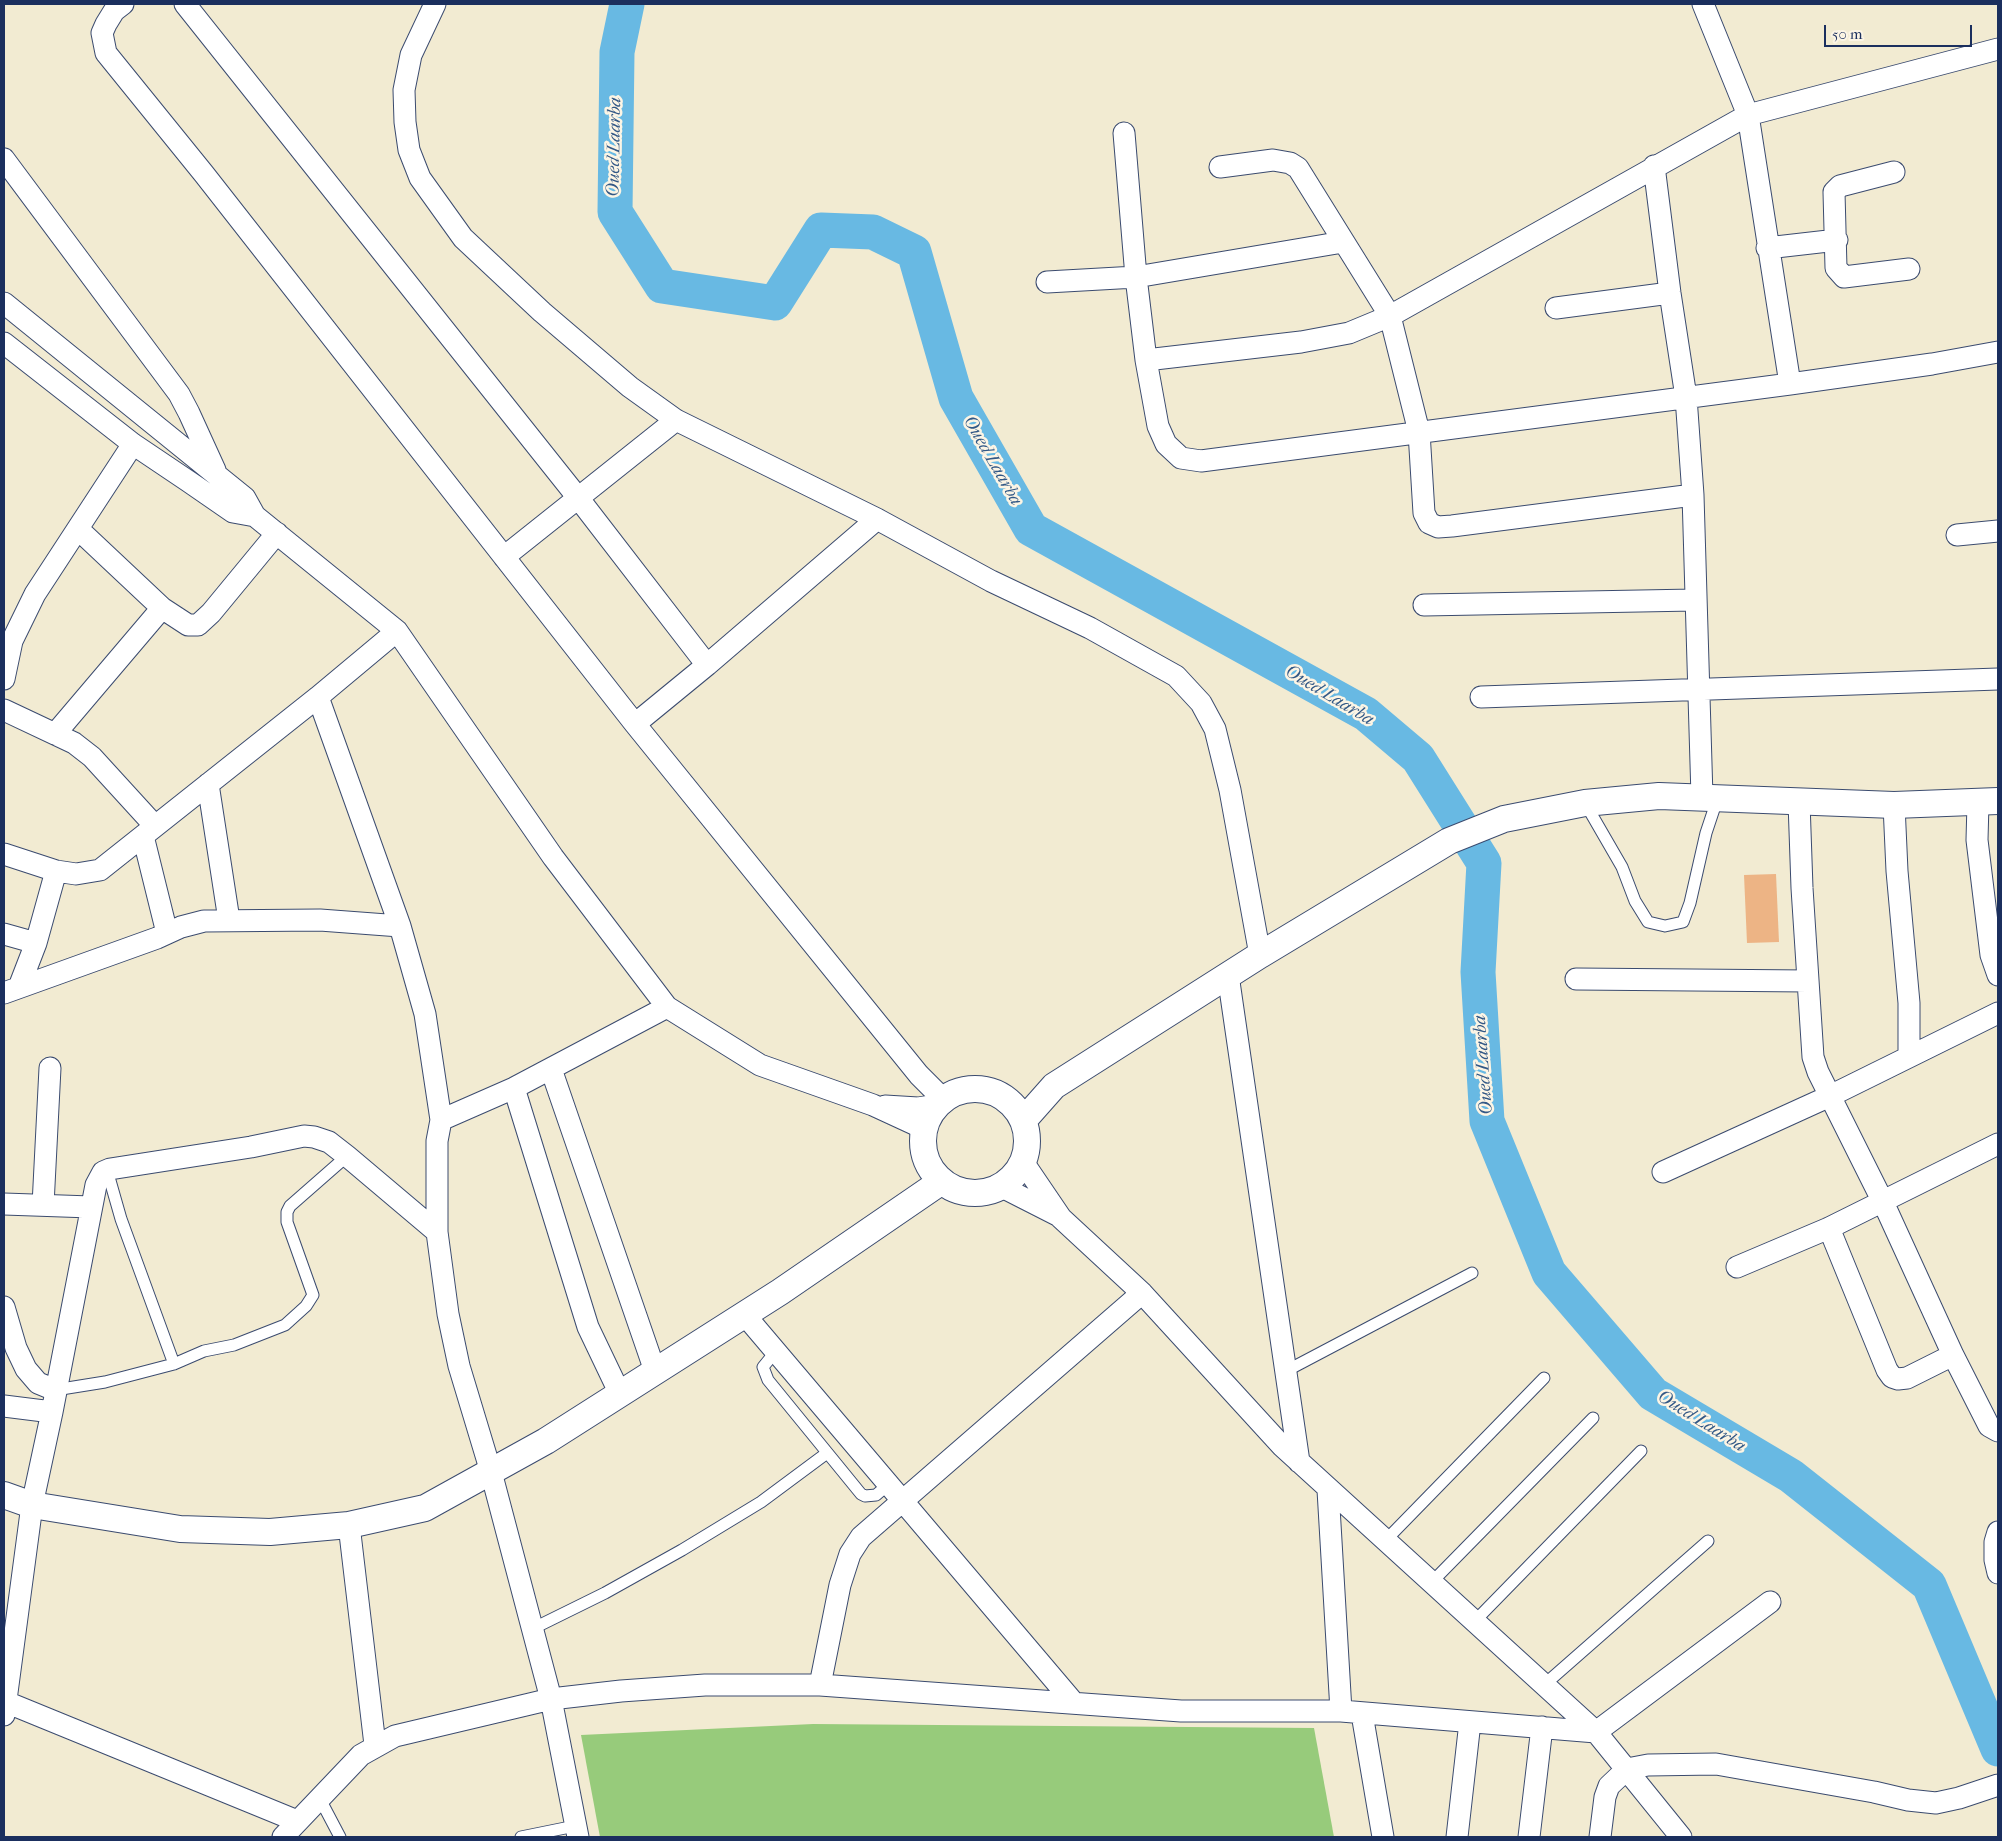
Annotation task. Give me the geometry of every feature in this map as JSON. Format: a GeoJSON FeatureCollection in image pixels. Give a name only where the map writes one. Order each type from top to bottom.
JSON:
{"type":"FeatureCollection","features":[{"type":"Feature","properties":{"kind":"street"},"geometry":{"type":"LineString","coordinates":[[123,4],[114,11],[102,34],[106,54],[210,181],[635,724],[941,1102]]}},
{"type":"Feature","properties":{"kind":"street"},"geometry":{"type":"LineString","coordinates":[[185,4],[579,499],[707,665]]}},
{"type":"Feature","properties":{"kind":"street"},"geometry":{"type":"LineString","coordinates":[[435,4],[411,55],[404,90],[405,122],[409,150],[420,178],[463,238],[542,312],[622,381],[676,420],[877,519],[991,581],[1090,628],[1176,676],[1201,703],[1215,729],[1230,790],[1260,955]]}},
{"type":"Feature","properties":{"kind":"street"},"geometry":{"type":"LineString","coordinates":[[1703,4],[1748,115],[1767,248],[1790,384]]}},
{"type":"Feature","properties":{"kind":"street"},"geometry":{"type":"LineString","coordinates":[[1146,360],[1332,338],[1349,334],[1390,316],[1654,166],[1748,115],[1998,49]]}},
{"type":"Feature","properties":{"kind":"street"},"geometry":{"type":"LineString","coordinates":[[1124,133],[1136,277],[1146,360],[1158,426],[1166,444],[1181,458],[1201,461],[1790,384],[1932,364],[1998,352]]}},
{"type":"Feature","properties":{"kind":"street"},"geometry":{"type":"LineString","coordinates":[[4,159],[178,394],[189,413],[217,475]]}},
{"type":"Feature","properties":{"kind":"street"},"geometry":{"type":"LineString","coordinates":[[1220,167],[1273,160],[1290,163],[1298,168],[1390,316],[1419,432],[1424,513],[1430,523],[1438,527],[1693,495]]}},
{"type":"Feature","properties":{"kind":"street"},"geometry":{"type":"LineString","coordinates":[[1654,166],[1670,293],[1686,397],[1693,495],[1694,600],[1698,690],[1710,797]]}},
{"type":"Feature","properties":{"kind":"street"},"geometry":{"type":"LineString","coordinates":[[1894,172],[1836,188],[1833,196],[1837,240],[1836,268],[1844,277],[1909,269]]}},
{"type":"Feature","properties":{"kind":"street"},"geometry":{"type":"LineString","coordinates":[[1767,248],[1837,240]]}},
{"type":"Feature","properties":{"kind":"street"},"geometry":{"type":"LineString","coordinates":[[1047,282],[1136,277],[1344,242]]}},
{"type":"Feature","properties":{"kind":"street"},"geometry":{"type":"LineString","coordinates":[[1556,308],[1670,293]]}},
{"type":"Feature","properties":{"kind":"street"},"geometry":{"type":"LineString","coordinates":[[4,303],[245,498],[255,516],[398,630],[553,857],[667,1007],[760,1065],[872,1105],[925,1129]]}},
{"type":"Feature","properties":{"kind":"street"},"geometry":{"type":"LineString","coordinates":[[4,343],[134,444],[234,512],[255,516]]}},
{"type":"Feature","properties":{"kind":"street"},"geometry":{"type":"LineString","coordinates":[[504,557],[676,420]]}},
{"type":"Feature","properties":{"kind":"street"},"geometry":{"type":"LineString","coordinates":[[4,679],[12,641],[35,594],[134,444]]}},
{"type":"Feature","properties":{"kind":"street"},"geometry":{"type":"LineString","coordinates":[[635,724],[707,665],[877,519]]}},
{"type":"Feature","properties":{"kind":"street"},"geometry":{"type":"LineString","coordinates":[[78,529],[162,608],[188,625],[198,626],[277,533]]}},
{"type":"Feature","properties":{"kind":"street"},"geometry":{"type":"LineString","coordinates":[[1957,535],[1998,531]]}},
{"type":"Feature","properties":{"kind":"street"},"geometry":{"type":"LineString","coordinates":[[1424,605],[1694,600]]}},
{"type":"Feature","properties":{"kind":"street"},"geometry":{"type":"LineString","coordinates":[[55,734],[162,608]]}},
{"type":"Feature","properties":{"kind":"street"},"geometry":{"type":"LineString","coordinates":[[4,854],[56,871],[76,874],[100,870],[318,697],[398,630]]}},
{"type":"Feature","properties":{"kind":"street"},"geometry":{"type":"LineString","coordinates":[[1481,697],[1998,679]]}},
{"type":"Feature","properties":{"kind":"street"},"geometry":{"type":"LineString","coordinates":[[318,697],[400,926],[425,1014],[441,1120],[437,1148],[437,1232],[450,1323],[459,1366],[492,1472],[551,1699],[577,1832]]}},
{"type":"Feature","properties":{"kind":"street"},"geometry":{"type":"LineString","coordinates":[[4,710],[74,742],[92,757],[149,831],[167,933]]}},
{"type":"Feature","properties":{"kind":"street"},"geometry":{"type":"LineString","coordinates":[[208,784],[229,920]]}},
{"type":"Feature","properties":{"kind":"street"},"geometry":{"type":"LineString","coordinates":[[1024,1121],[1054,1086],[1260,955],[1449,841],[1504,819],[1585,803],[1658,796],[1894,805],[1988,802],[1977,840],[1991,955],[1998,975]]}},
{"type":"Feature","properties":{"kind":"street"},"geometry":{"type":"LineString","coordinates":[[1799,802],[1813,1056],[1830,1096],[1883,1202],[1953,1356],[1989,1426],[1998,1431]]}},
{"type":"Feature","properties":{"kind":"street"},"geometry":{"type":"LineString","coordinates":[[1894,805],[1897,871],[1909,1004],[1909,1056]]}},
{"type":"Feature","properties":{"kind":"street"},"geometry":{"type":"LineString","coordinates":[[12,990],[36,943],[56,871]]}},
{"type":"Feature","properties":{"kind":"street"},"geometry":{"type":"LineString","coordinates":[[12,990],[157,938],[188,924],[229,920],[320,920],[400,926]]}},
{"type":"Feature","properties":{"kind":"street"},"geometry":{"type":"LineString","coordinates":[[4,934],[36,943]]}},
{"type":"Feature","properties":{"kind":"street"},"geometry":{"type":"LineString","coordinates":[[1228,975],[1299,1462]]}},
{"type":"Feature","properties":{"kind":"street"},"geometry":{"type":"LineString","coordinates":[[1576,979],[1808,981]]}},
{"type":"Feature","properties":{"kind":"street"},"geometry":{"type":"LineString","coordinates":[[441,1120],[514,1088],[667,1007]]}},
{"type":"Feature","properties":{"kind":"street"},"geometry":{"type":"LineString","coordinates":[[1663,1172],[1830,1096],[1998,1013]]}},
{"type":"Feature","properties":{"kind":"street"},"geometry":{"type":"LineString","coordinates":[[43,1205],[50,1068]]}},
{"type":"Feature","properties":{"kind":"street"},"geometry":{"type":"LineString","coordinates":[[551,1069],[655,1371]]}},
{"type":"Feature","properties":{"kind":"street"},"geometry":{"type":"LineString","coordinates":[[1004,1098],[1054,1086]]}},
{"type":"Feature","properties":{"kind":"street"},"geometry":{"type":"LineString","coordinates":[[514,1088],[588,1327],[620,1394]]}},
{"type":"Feature","properties":{"kind":"street"},"geometry":{"type":"LineString","coordinates":[[872,1105],[918,1108],[941,1102],[958,1092],[974,1089],[990,1091],[1004,1098],[1016,1108],[1024,1121],[1027,1135],[1027,1149],[1023,1162],[1014,1176],[1000,1186],[986,1192],[970,1193],[955,1189],[942,1181],[932,1170],[925,1156],[923,1143],[925,1129],[930,1116],[941,1102]]}},
{"type":"Feature","properties":{"kind":"street"},"geometry":{"type":"LineString","coordinates":[[297,1821],[5,1709],[32,1505],[96,1185],[103,1172],[107,1170],[217,1153],[304,1136],[329,1142],[437,1232]]}},
{"type":"Feature","properties":{"kind":"street"},"geometry":{"type":"LineString","coordinates":[[1737,1267],[1829,1228],[1998,1144]]}},
{"type":"Feature","properties":{"kind":"street"},"geometry":{"type":"LineString","coordinates":[[890,1215],[925,1156]]}},
{"type":"Feature","properties":{"kind":"street"},"geometry":{"type":"LineString","coordinates":[[1023,1162],[1061,1218],[1142,1293],[1299,1462],[1596,1732],[1627,1769],[1674,1833]]}},
{"type":"Feature","properties":{"kind":"street"},"geometry":{"type":"LineString","coordinates":[[4,1495],[32,1505],[180,1529],[270,1532],[349,1525],[424,1508],[492,1472],[620,1394],[744,1314],[942,1181]]}},
{"type":"Feature","properties":{"kind":"street"},"geometry":{"type":"LineString","coordinates":[[1000,1186],[1061,1218]]}},
{"type":"Feature","properties":{"kind":"street"},"geometry":{"type":"LineString","coordinates":[[4,1204],[91,1207]]}},
{"type":"Feature","properties":{"kind":"street"},"geometry":{"type":"LineString","coordinates":[[1829,1228],[1887,1370],[1892,1377],[1898,1379],[1907,1378],[1953,1356]]}},
{"type":"Feature","properties":{"kind":"street"},"geometry":{"type":"LineString","coordinates":[[820,1685],[840,1585],[850,1554],[862,1537],[1142,1293]]}},
{"type":"Feature","properties":{"kind":"street"},"geometry":{"type":"LineString","coordinates":[[4,1307],[16,1348],[26,1369],[38,1383],[55,1390]]}},
{"type":"Feature","properties":{"kind":"street"},"geometry":{"type":"LineString","coordinates":[[744,1314],[1074,1703]]}},
{"type":"Feature","properties":{"kind":"street"},"geometry":{"type":"LineString","coordinates":[[4,1406],[52,1412]]}},
{"type":"Feature","properties":{"kind":"street"},"geometry":{"type":"LineString","coordinates":[[1328,1490],[1341,1711]]}},
{"type":"Feature","properties":{"kind":"street"},"geometry":{"type":"LineString","coordinates":[[349,1525],[375,1745]]}},
{"type":"Feature","properties":{"kind":"street"},"geometry":{"type":"LineString","coordinates":[[1998,1532],[1995,1542],[1995,1560],[1998,1573]]}},
{"type":"Feature","properties":{"kind":"street"},"geometry":{"type":"LineString","coordinates":[[283,1837],[361,1755],[375,1745],[395,1736],[551,1699],[705,1685],[820,1685],[1181,1711],[1341,1711],[1596,1732],[1770,1602]]}},
{"type":"Feature","properties":{"kind":"street"},"geometry":{"type":"LineString","coordinates":[[1362,1714],[1382,1837]]}},
{"type":"Feature","properties":{"kind":"street"},"geometry":{"type":"LineString","coordinates":[[1457,1837],[1470,1722]]}},
{"type":"Feature","properties":{"kind":"street"},"geometry":{"type":"LineString","coordinates":[[1529,1837],[1542,1727]]}},
{"type":"Feature","properties":{"kind":"street"},"geometry":{"type":"LineString","coordinates":[[1600,1837],[1605,1797],[1609,1786],[1627,1769],[1648,1764],[1716,1764],[1874,1792],[1908,1800],[1936,1803],[1959,1798],[1998,1785]]}},
{"type":"Feature","properties":{"kind":"lane"},"geometry":{"type":"LineString","coordinates":[[1585,803],[1622,867],[1635,901],[1648,922],[1665,926],[1683,922],[1690,903],[1704,841],[1710,797]]}},
{"type":"Feature","properties":{"kind":"lane"},"geometry":{"type":"LineString","coordinates":[[55,1390],[104,1382],[174,1364],[204,1351],[234,1344],[285,1324],[311,1300],[313,1295],[312,1287],[287,1222],[287,1212],[290,1206],[347,1156]]}},
{"type":"Feature","properties":{"kind":"lane"},"geometry":{"type":"LineString","coordinates":[[107,1170],[121,1219],[174,1364]]}},
{"type":"Feature","properties":{"kind":"lane"},"geometry":{"type":"LineString","coordinates":[[1286,1371],[1472,1273]]}},
{"type":"Feature","properties":{"kind":"lane"},"geometry":{"type":"LineString","coordinates":[[776,1351],[765,1362],[764,1367],[768,1380],[827,1454],[865,1496],[876,1495],[889,1484]]}},
{"type":"Feature","properties":{"kind":"lane"},"geometry":{"type":"LineString","coordinates":[[1385,1541],[1544,1378]]}},
{"type":"Feature","properties":{"kind":"lane"},"geometry":{"type":"LineString","coordinates":[[1431,1583],[1593,1418]]}},
{"type":"Feature","properties":{"kind":"lane"},"geometry":{"type":"LineString","coordinates":[[1474,1622],[1641,1450]]}},
{"type":"Feature","properties":{"kind":"lane"},"geometry":{"type":"LineString","coordinates":[[532,1629],[605,1593],[690,1545],[761,1502],[827,1454]]}},
{"type":"Feature","properties":{"kind":"lane"},"geometry":{"type":"LineString","coordinates":[[1544,1685],[1708,1540]]}},
{"type":"Feature","properties":{"kind":"lane"},"geometry":{"type":"LineString","coordinates":[[320,1799],[340,1837]]}},
{"type":"Feature","properties":{"kind":"lane"},"geometry":{"type":"LineString","coordinates":[[521,1837],[577,1832]]}},
{"type":"Feature","properties":{"kind":"green space"},"geometry":{"type":"Polygon","coordinates":[[[813,1724],[1314,1728],[1334,1837],[600,1837],[581,1735],[813,1724]]]}},
{"type":"Feature","properties":{"kind":"building"},"geometry":{"type":"Polygon","coordinates":[[[1776,874],[1779,942],[1747,943],[1744,875],[1776,874]]]}},
{"type":"Feature","properties":{"kind":"waterway","name":"Oued Laarba"},"geometry":{"type":"LineString","coordinates":[[627,4],[617,52],[615,212],[662,286],[775,303],[821,230],[873,232],[914,252],[956,398],[1031,529],[1366,714],[1418,758],[1484,863],[1478,972],[1487,1121],[1549,1273],[1653,1394],[1791,1476],[1929,1585],[1998,1749]]}}]}
